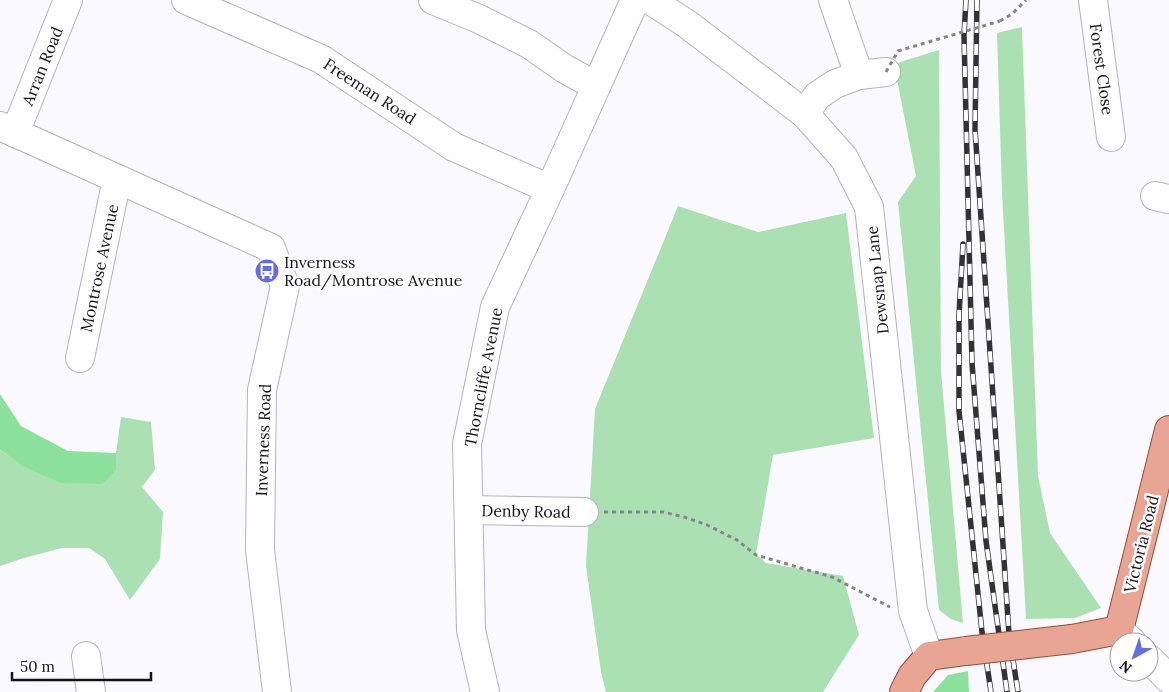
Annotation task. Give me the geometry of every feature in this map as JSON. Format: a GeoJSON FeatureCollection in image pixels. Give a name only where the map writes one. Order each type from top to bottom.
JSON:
{"type":"FeatureCollection","features":[{"type":"Feature","properties":{"kind":"main road","name":"Victoria Road"},"geometry":{"type":"LineString","coordinates":[[1127,632],[1169,430]]}},
{"type":"Feature","properties":{"kind":"main road"},"geometry":{"type":"LineString","coordinates":[[904,692],[912,676],[929,656],[1072,639],[1109,637]]}},
{"type":"Feature","properties":{"kind":"street","name":"Arran Road"},"geometry":{"type":"LineString","coordinates":[[8,129],[68,0]]}},
{"type":"Feature","properties":{"kind":"street"},"geometry":{"type":"LineString","coordinates":[[433,0],[479,19],[529,44],[596,86]]}},
{"type":"Feature","properties":{"kind":"street"},"geometry":{"type":"LineString","coordinates":[[833,0],[859,75]]}},
{"type":"Feature","properties":{"kind":"street","name":"Forest Close"},"geometry":{"type":"LineString","coordinates":[[1093,0],[1111,137]]}},
{"type":"Feature","properties":{"kind":"street","name":"Freeman Road"},"geometry":{"type":"LineString","coordinates":[[193,1],[321,59],[454,147],[550,189]]}},
{"type":"Feature","properties":{"kind":"street","name":"Thorncliffe Avenue"},"geometry":{"type":"LineString","coordinates":[[484,692],[471,630],[467,444],[495,307],[596,86],[650,1]]}},
{"type":"Feature","properties":{"kind":"street","name":"Dewsnap Lane"},"geometry":{"type":"LineString","coordinates":[[650,1],[686,24],[805,114],[844,158],[868,207],[913,611],[929,656]]}},
{"type":"Feature","properties":{"kind":"street"},"geometry":{"type":"LineString","coordinates":[[805,114],[816,96],[835,84],[859,75],[886,72]]}},
{"type":"Feature","properties":{"kind":"street","name":"Inverness Road"},"geometry":{"type":"LineString","coordinates":[[8,129],[271,248],[285,286],[262,390],[260,550],[277,692]]}},
{"type":"Feature","properties":{"kind":"street","name":"Montrose Avenue"},"geometry":{"type":"LineString","coordinates":[[80,358],[117,179]]}},
{"type":"Feature","properties":{"kind":"street","name":"Denby Road"},"geometry":{"type":"LineString","coordinates":[[469,510],[584,512]]}},
{"type":"Feature","properties":{"kind":"street"},"geometry":{"type":"LineString","coordinates":[[86,656],[91,692]]}},
{"type":"Feature","properties":{"kind":"street"},"geometry":{"type":"LineString","coordinates":[[1159,669],[1169,679]]}},
{"type":"Feature","properties":{"kind":"path"},"geometry":{"type":"LineString","coordinates":[[886,72],[898,51],[1000,21],[1012,14],[1026,0]]}},
{"type":"Feature","properties":{"kind":"path"},"geometry":{"type":"LineString","coordinates":[[584,512],[663,512],[684,516],[737,540],[756,554],[832,577],[892,608],[913,611]]}},
{"type":"Feature","properties":{"kind":"green space"},"geometry":{"type":"Polygon","coordinates":[[[1022,27],[1038,476],[1050,533],[1101,608],[1075,618],[1026,619],[1002,193],[997,33],[1022,27]]]}},
{"type":"Feature","properties":{"kind":"green space"},"geometry":{"type":"Polygon","coordinates":[[[939,50],[941,371],[963,623],[951,619],[939,610],[898,202],[916,176],[894,64],[939,50]]]}},
{"type":"Feature","properties":{"kind":"green space"},"geometry":{"type":"Polygon","coordinates":[[[678,206],[758,232],[846,213],[874,438],[773,455],[756,554],[766,563],[843,576],[859,635],[823,692],[606,692],[601,672],[586,566],[595,409],[678,206]]]}},
{"type":"Feature","properties":{"kind":"green space"},"geometry":{"type":"Polygon","coordinates":[[[0,394],[21,426],[68,451],[116,453],[116,470],[102,484],[61,483],[20,465],[0,449],[0,394]]]}},
{"type":"Feature","properties":{"kind":"green space"},"geometry":{"type":"Polygon","coordinates":[[[121,417],[151,422],[155,470],[142,487],[163,512],[160,559],[130,600],[105,559],[89,548],[62,548],[0,566],[0,449],[20,465],[116,470],[116,453],[121,417]]]}},
{"type":"Feature","properties":{"kind":"green space"},"geometry":{"type":"Polygon","coordinates":[[[968,671],[969,692],[933,692],[948,675],[968,671]]]}},
{"type":"Feature","properties":{"kind":"railway"},"geometry":{"type":"LineString","coordinates":[[966,0],[964,35],[972,363],[986,541],[1007,692]]}},
{"type":"Feature","properties":{"kind":"railway"},"geometry":{"type":"LineString","coordinates":[[977,0],[975,129],[1009,634],[1018,692]]}},
{"type":"Feature","properties":{"kind":"railway"},"geometry":{"type":"LineString","coordinates":[[963,244],[959,315],[959,411],[982,632],[991,692]]}},
{"type":"Feature","properties":{"kind":"place","name":"Inverness Road/Montrose Avenue"},"geometry":{"type":"Point","coordinates":[267,271]}}]}
